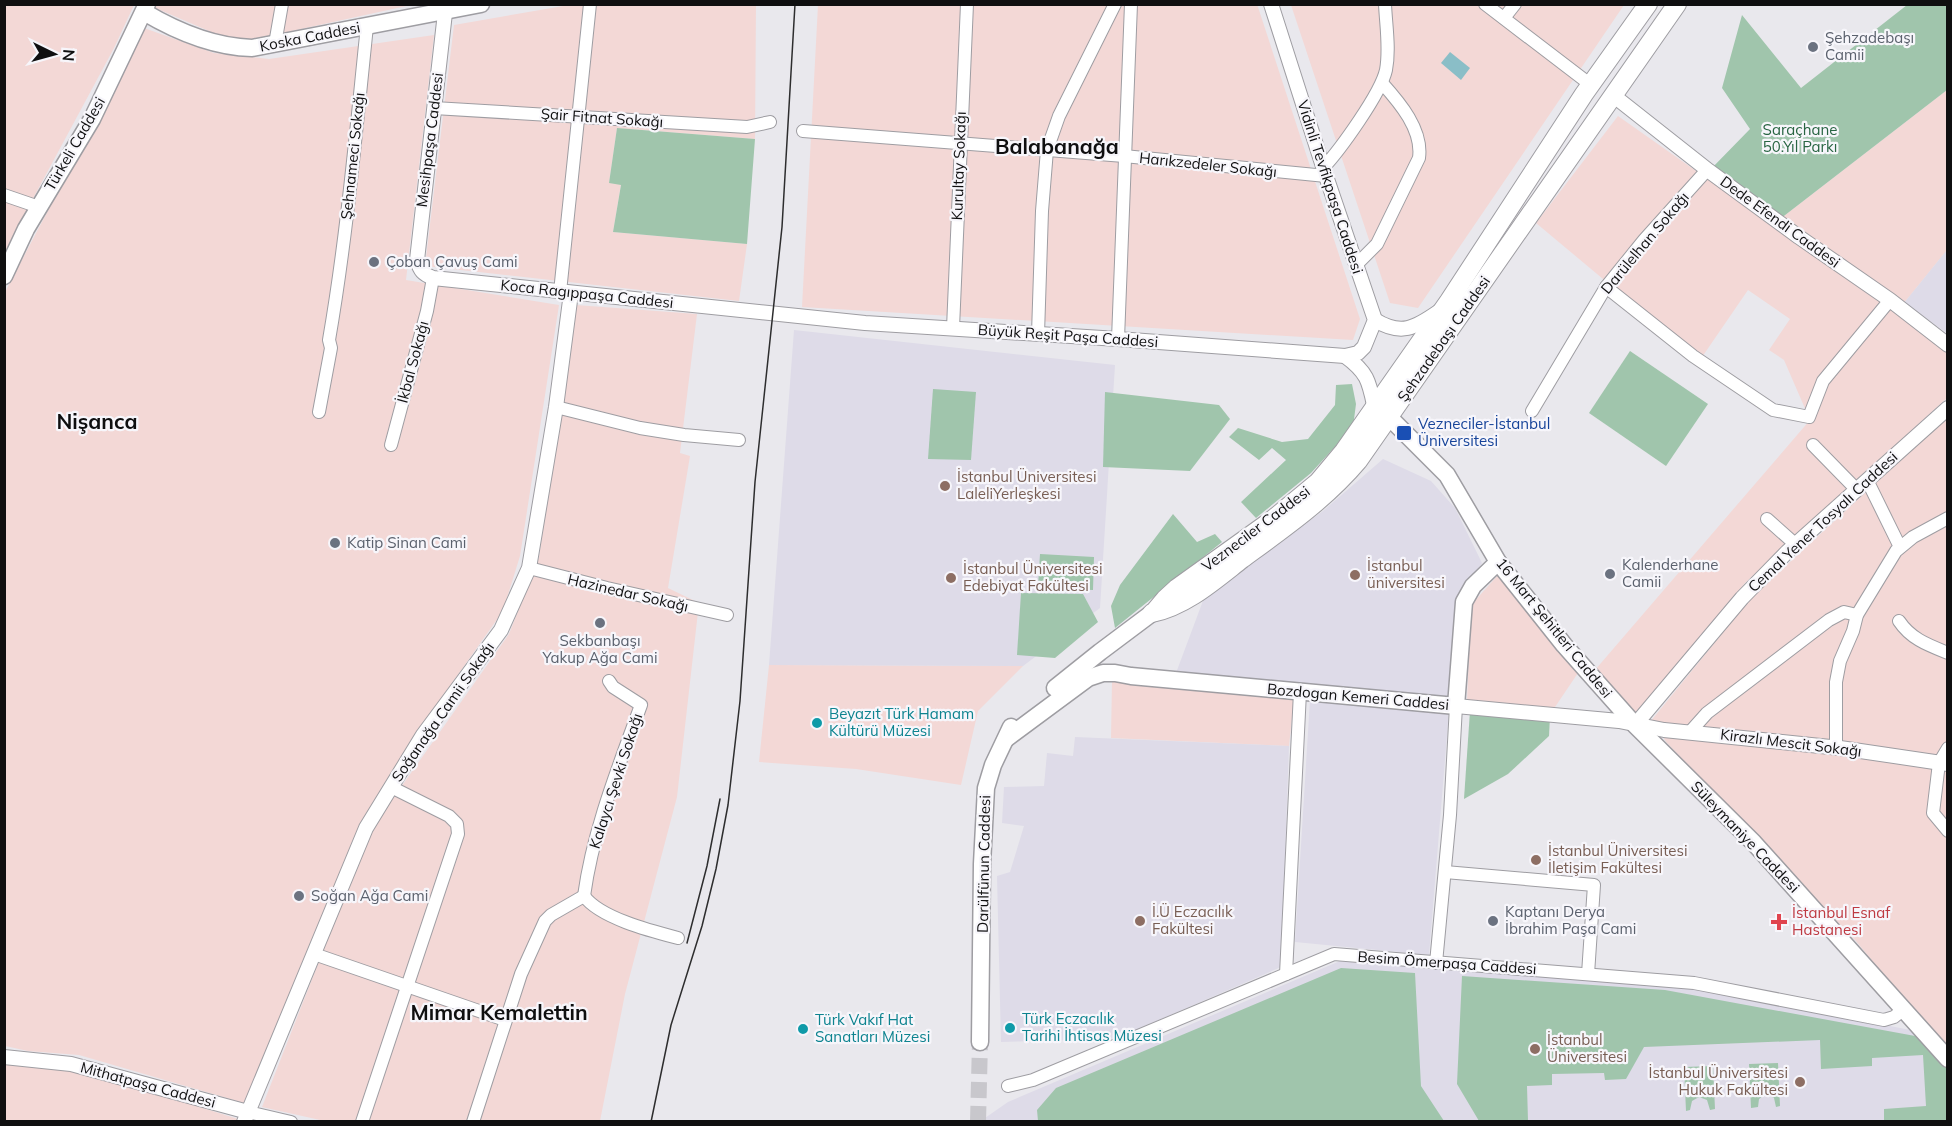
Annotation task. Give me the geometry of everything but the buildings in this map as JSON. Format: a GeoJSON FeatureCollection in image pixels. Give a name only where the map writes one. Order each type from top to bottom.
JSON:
{"type":"FeatureCollection","features":[{"type":"Feature","properties":{"kind":"main road","name":"Koska Caddesi"},"geometry":{"type":"LineString","coordinates":[[146,8],[157,20],[217,44],[252,48],[367,26],[446,7],[481,4]]}},
{"type":"Feature","properties":{"kind":"main road","name":"Şehzadebaşı Caddesi"},"geometry":{"type":"LineString","coordinates":[[1381,411],[1449,301],[1591,85],[1648,4]]}},
{"type":"Feature","properties":{"kind":"main road","name":"Şehzadebaşı Caddesi"},"geometry":{"type":"LineString","coordinates":[[1381,411],[1614,96],[1677,4]]}},
{"type":"Feature","properties":{"kind":"main road","name":"Türkeli Caddesi"},"geometry":{"type":"LineString","coordinates":[[4,276],[26,229],[92,119],[146,8]]}},
{"type":"Feature","properties":{"kind":"main road","name":"16 Mart Şehitleri Caddesi"},"geometry":{"type":"LineString","coordinates":[[1381,411],[1447,475],[1498,562],[1564,645],[1635,725]]}},
{"type":"Feature","properties":{"kind":"main road","name":"Vezneciler Caddesi"},"geometry":{"type":"LineString","coordinates":[[1121,636],[1152,613],[1177,588],[1272,520],[1318,482],[1381,411]]}},
{"type":"Feature","properties":{"kind":"main road"},"geometry":{"type":"LineString","coordinates":[[1456,706],[1464,602],[1473,586],[1498,562]]}},
{"type":"Feature","properties":{"kind":"main road"},"geometry":{"type":"LineString","coordinates":[[1121,636],[1113,652],[1118,668],[1125,675]]}},
{"type":"Feature","properties":{"kind":"main road","name":"Darülfünun Caddesi"},"geometry":{"type":"LineString","coordinates":[[980,1042],[982,864],[986,788],[993,765],[1016,720],[1121,636]]}},
{"type":"Feature","properties":{"kind":"main road","name":"Bozdogan Kemeri Caddesi"},"geometry":{"type":"LineString","coordinates":[[1007,738],[1088,678],[1102,673],[1456,706]]}},
{"type":"Feature","properties":{"kind":"main road","name":"Süleymaniye Caddesi"},"geometry":{"type":"LineString","coordinates":[[1635,725],[1754,843],[1947,1059]]}},
{"type":"Feature","properties":{"kind":"street"},"geometry":{"type":"LineString","coordinates":[[275,44],[282,4]]}},
{"type":"Feature","properties":{"kind":"street"},"geometry":{"type":"LineString","coordinates":[[565,292],[577,117],[590,4]]}},
{"type":"Feature","properties":{"kind":"street","name":"Kurultay Sokağı"},"geometry":{"type":"LineString","coordinates":[[953,328],[967,4]]}},
{"type":"Feature","properties":{"kind":"street"},"geometry":{"type":"LineString","coordinates":[[1038,334],[1042,211],[1047,150],[1059,116],[1115,4]]}},
{"type":"Feature","properties":{"kind":"street"},"geometry":{"type":"LineString","coordinates":[[1118,339],[1131,4]]}},
{"type":"Feature","properties":{"kind":"street","name":"Vidinli Tevfikpaşa Caddesi"},"geometry":{"type":"LineString","coordinates":[[1271,4],[1324,172],[1375,320]]}},
{"type":"Feature","properties":{"kind":"street"},"geometry":{"type":"LineString","coordinates":[[1324,172],[1382,83],[1388,59],[1385,4]]}},
{"type":"Feature","properties":{"kind":"street"},"geometry":{"type":"LineString","coordinates":[[1485,4],[1591,85]]}},
{"type":"Feature","properties":{"kind":"street"},"geometry":{"type":"LineString","coordinates":[[1504,18],[1515,4]]}},
{"type":"Feature","properties":{"kind":"street","name":"Mesihpaşa Caddesi"},"geometry":{"type":"LineString","coordinates":[[428,276],[419,269],[417,260],[446,7]]}},
{"type":"Feature","properties":{"kind":"street","name":"Şehnameci Sokağı"},"geometry":{"type":"LineString","coordinates":[[319,412],[331,348],[329,340],[338,286],[367,26]]}},
{"type":"Feature","properties":{"kind":"street"},"geometry":{"type":"LineString","coordinates":[[1356,265],[1377,244],[1419,158],[1419,135],[1382,83]]}},
{"type":"Feature","properties":{"kind":"street","name":"Dede Efendi Caddesi"},"geometry":{"type":"LineString","coordinates":[[1614,96],[1707,170],[1890,300],[1947,345]]}},
{"type":"Feature","properties":{"kind":"street","name":"Şair Fitnat Sokağı"},"geometry":{"type":"LineString","coordinates":[[434,108],[747,127],[770,122]]}},
{"type":"Feature","properties":{"kind":"street","name":"Harıkzedeler Sokağı"},"geometry":{"type":"LineString","coordinates":[[803,131],[1324,172]]}},
{"type":"Feature","properties":{"kind":"street","name":"Darülelhan Sokağı"},"geometry":{"type":"LineString","coordinates":[[1532,411],[1606,287],[1644,240],[1707,170]]}},
{"type":"Feature","properties":{"kind":"street"},"geometry":{"type":"LineString","coordinates":[[4,195],[39,207]]}},
{"type":"Feature","properties":{"kind":"street","name":"Koca Ragıppaşa Caddesi"},"geometry":{"type":"LineString","coordinates":[[428,276],[792,315]]}},
{"type":"Feature","properties":{"kind":"street","name":"İkbal Sokağı"},"geometry":{"type":"LineString","coordinates":[[391,445],[427,311],[428,276]]}},
{"type":"Feature","properties":{"kind":"street"},"geometry":{"type":"LineString","coordinates":[[1606,287],[1693,357],[1773,410],[1809,417],[1823,381],[1890,300]]}},
{"type":"Feature","properties":{"kind":"street","name":"Soğanağa Camii Sokağı"},"geometry":{"type":"LineString","coordinates":[[246,1117],[366,828],[440,710],[501,630],[529,568],[556,407],[565,292]]}},
{"type":"Feature","properties":{"kind":"street"},"geometry":{"type":"LineString","coordinates":[[1345,356],[1358,353],[1364,347],[1375,320],[1393,328],[1413,327],[1438,312],[1449,301]]}},
{"type":"Feature","properties":{"kind":"street","name":"Büyük Reşit Paşa Caddesi"},"geometry":{"type":"LineString","coordinates":[[792,315],[865,323],[1345,356]]}},
{"type":"Feature","properties":{"kind":"street"},"geometry":{"type":"LineString","coordinates":[[1345,356],[1369,381],[1381,411]]}},
{"type":"Feature","properties":{"kind":"street"},"geometry":{"type":"LineString","coordinates":[[556,407],[640,428],[739,440]]}},
{"type":"Feature","properties":{"kind":"street","name":"Cemal Yener Tosyalı Caddesi"},"geometry":{"type":"LineString","coordinates":[[1635,725],[1742,598],[1795,544],[1947,408]]}},
{"type":"Feature","properties":{"kind":"street"},"geometry":{"type":"LineString","coordinates":[[1813,445],[1856,489]]}},
{"type":"Feature","properties":{"kind":"street"},"geometry":{"type":"LineString","coordinates":[[1867,480],[1900,547]]}},
{"type":"Feature","properties":{"kind":"street"},"geometry":{"type":"LineString","coordinates":[[1836,747],[1836,682],[1840,661],[1857,615],[1896,551],[1913,537],[1947,518]]}},
{"type":"Feature","properties":{"kind":"street"},"geometry":{"type":"LineString","coordinates":[[1767,519],[1795,544]]}},
{"type":"Feature","properties":{"kind":"street","name":"Hazinedar Sokağı"},"geometry":{"type":"LineString","coordinates":[[529,568],[727,615]]}},
{"type":"Feature","properties":{"kind":"street"},"geometry":{"type":"LineString","coordinates":[[1690,732],[1707,713],[1829,620],[1844,612],[1857,615]]}},
{"type":"Feature","properties":{"kind":"street"},"geometry":{"type":"LineString","coordinates":[[1899,621],[1907,632],[1921,642],[1947,653]]}},
{"type":"Feature","properties":{"kind":"street","name":"Kalaycı Şevki Sokağı"},"geometry":{"type":"LineString","coordinates":[[584,896],[588,864],[607,797],[641,705],[613,687],[609,681]]}},
{"type":"Feature","properties":{"kind":"street"},"geometry":{"type":"LineString","coordinates":[[1286,974],[1300,692]]}},
{"type":"Feature","properties":{"kind":"street"},"geometry":{"type":"LineString","coordinates":[[1436,963],[1445,872],[1456,706]]}},
{"type":"Feature","properties":{"kind":"street","name":"Bozdogan Kemeri Caddesi"},"geometry":{"type":"LineString","coordinates":[[1456,706],[1561,714],[1635,725]]}},
{"type":"Feature","properties":{"kind":"street","name":"Kirazlı Mescit Sokağı"},"geometry":{"type":"LineString","coordinates":[[1635,725],[1836,747],[1943,763]]}},
{"type":"Feature","properties":{"kind":"street"},"geometry":{"type":"LineString","coordinates":[[1947,748],[1933,813],[1947,831]]}},
{"type":"Feature","properties":{"kind":"street"},"geometry":{"type":"LineString","coordinates":[[362,1122],[458,834],[457,824],[449,816],[391,787]]}},
{"type":"Feature","properties":{"kind":"street"},"geometry":{"type":"LineString","coordinates":[[1445,872],[1594,885],[1588,974]]}},
{"type":"Feature","properties":{"kind":"street"},"geometry":{"type":"LineString","coordinates":[[473,1122],[521,974],[545,921],[551,915],[584,896],[595,906],[621,920],[678,938]]}},
{"type":"Feature","properties":{"kind":"street"},"geometry":{"type":"LineString","coordinates":[[314,954],[505,1020]]}},
{"type":"Feature","properties":{"kind":"street","name":"Besim Ömerpaşa Caddesi"},"geometry":{"type":"LineString","coordinates":[[1008,1086],[1033,1080],[1334,954],[1694,983],[1884,1020],[1894,1017],[1904,1009]]}},
{"type":"Feature","properties":{"kind":"street","name":"Mithatpaşa Caddesi"},"geometry":{"type":"LineString","coordinates":[[4,1056],[71,1064],[246,1117],[291,1122]]}},
{"type":"Feature","properties":{"kind":"shaded area"},"geometry":{"type":"Polygon","coordinates":[[[154,4],[411,5],[237,43],[153,7],[154,4]]]}},
{"type":"Feature","properties":{"kind":"shaded area"},"geometry":{"type":"Polygon","coordinates":[[[1257,4],[1360,319],[1353,340],[802,307],[818,5],[1257,4]]]}},
{"type":"Feature","properties":{"kind":"shaded area"},"geometry":{"type":"Polygon","coordinates":[[[5,5],[134,5],[114,48],[29,206],[5,258],[5,5]]]}},
{"type":"Feature","properties":{"kind":"shaded area"},"geometry":{"type":"Polygon","coordinates":[[[569,5],[756,5],[755,139],[617,128],[609,183],[621,184],[613,232],[747,244],[739,301],[425,266],[454,25],[569,5]]]}},
{"type":"Feature","properties":{"kind":"shaded area"},"geometry":{"type":"Polygon","coordinates":[[[1291,5],[1624,5],[1418,308],[1390,303],[1291,5]]]}},
{"type":"Feature","properties":{"kind":"shaded area"},"geometry":{"type":"Polygon","coordinates":[[[144,28],[214,53],[269,59],[434,35],[406,280],[559,305],[520,556],[503,611],[445,693],[359,829],[244,1103],[79,1055],[28,1051],[5,1046],[4,294],[144,28]]]}},
{"type":"Feature","properties":{"kind":"shaded area"},"geometry":{"type":"Polygon","coordinates":[[[1947,90],[1947,250],[1904,303],[1780,219],[1947,90]]]}},
{"type":"Feature","properties":{"kind":"shaded area"},"geometry":{"type":"Polygon","coordinates":[[[1618,116],[1902,316],[1947,353],[1947,398],[1745,583],[1635,715],[1595,670],[1810,420],[1784,360],[1769,350],[1790,319],[1748,290],[1700,360],[1536,223],[1618,116]]]}},
{"type":"Feature","properties":{"kind":"shaded area"},"geometry":{"type":"Polygon","coordinates":[[[1947,250],[1947,333],[1904,303],[1947,250]]]}},
{"type":"Feature","properties":{"kind":"shaded area"},"geometry":{"type":"Polygon","coordinates":[[[576,305],[697,314],[680,453],[690,456],[668,588],[699,603],[677,797],[625,994],[600,1121],[329,1122],[262,1107],[370,831],[509,634],[539,557],[576,305]]]}},
{"type":"Feature","properties":{"kind":"shaded area","name":"İstanbul Üniversitesi LaleliYerleşkesi"},"geometry":{"type":"Polygon","coordinates":[[[794,330],[1115,365],[1100,608],[1023,666],[769,665],[794,330]]]}},
{"type":"Feature","properties":{"kind":"shaded area"},"geometry":{"type":"Polygon","coordinates":[[[1947,417],[1947,756],[1650,722],[1752,597],[1947,417]]]}},
{"type":"Feature","properties":{"kind":"shaded area","name":"İstanbul üniversitesi"},"geometry":{"type":"Polygon","coordinates":[[[1383,459],[1431,481],[1455,508],[1482,563],[1459,600],[1452,698],[1176,673],[1204,598],[1323,511],[1383,459]]]}},
{"type":"Feature","properties":{"kind":"shaded area"},"geometry":{"type":"Polygon","coordinates":[[[1499,574],[1580,670],[1553,710],[1467,701],[1471,605],[1499,574]]]}},
{"type":"Feature","properties":{"kind":"shaded area"},"geometry":{"type":"Polygon","coordinates":[[[769,665],[1023,666],[978,711],[961,785],[856,769],[759,762],[769,665]]]}},
{"type":"Feature","properties":{"kind":"shaded area"},"geometry":{"type":"Polygon","coordinates":[[[1112,680],[1294,699],[1289,746],[1111,738],[1112,680]]]}},
{"type":"Feature","properties":{"kind":"shaded area"},"geometry":{"type":"Polygon","coordinates":[[[1310,700],[1449,711],[1429,955],[1295,942],[1310,700]]]}},
{"type":"Feature","properties":{"kind":"shaded area"},"geometry":{"type":"Polygon","coordinates":[[[1662,735],[1831,751],[1947,767],[1947,1051],[1855,940],[1666,742],[1662,735]]]}},
{"type":"Feature","properties":{"kind":"shaded area","name":"İ.Ü Eczacılık Fakültesi"},"geometry":{"type":"Polygon","coordinates":[[[1075,737],[1289,746],[1281,967],[1115,1039],[1001,1042],[997,876],[1010,872],[1024,826],[1002,823],[1004,787],[1044,786],[1047,753],[1073,756],[1075,737]]]}},
{"type":"Feature","properties":{"kind":"shaded area","name":"İstanbul Üniversitesi"},"geometry":{"type":"Polygon","coordinates":[[[1340,961],[1693,988],[1921,1032],[1947,1121],[985,1122],[985,1118],[1008,1102],[1340,961]]]}},
{"type":"Feature","properties":{"kind":"shaded area"},"geometry":{"type":"Polygon","coordinates":[[[4,1063],[75,1068],[238,1119],[237,1122],[5,1121],[4,1063]]]}},
{"type":"Feature","properties":{"kind":"green space","name":"Saraçhane 50.Yıl Parkı"},"geometry":{"type":"Polygon","coordinates":[[[1907,5],[1947,5],[1947,90],[1780,219],[1710,170],[1750,129],[1722,88],[1742,15],[1801,88],[1907,5]]]}},
{"type":"Feature","properties":{"kind":"green space"},"geometry":{"type":"Polygon","coordinates":[[[617,128],[755,139],[747,244],[613,232],[621,185],[609,183],[617,128]]]}},
{"type":"Feature","properties":{"kind":"green space"},"geometry":{"type":"Polygon","coordinates":[[[1630,351],[1708,404],[1666,466],[1589,413],[1630,351]]]}},
{"type":"Feature","properties":{"kind":"green space"},"geometry":{"type":"Polygon","coordinates":[[[1352,384],[1356,404],[1353,427],[1311,473],[1256,518],[1241,502],[1286,460],[1272,448],[1259,460],[1229,437],[1238,428],[1282,442],[1308,439],[1335,405],[1336,385],[1352,384]]]}},
{"type":"Feature","properties":{"kind":"green space"},"geometry":{"type":"Polygon","coordinates":[[[933,389],[976,392],[971,460],[928,459],[933,389]]]}},
{"type":"Feature","properties":{"kind":"green space"},"geometry":{"type":"Polygon","coordinates":[[[1105,392],[1219,405],[1230,419],[1190,471],[1103,467],[1105,392]]]}},
{"type":"Feature","properties":{"kind":"green space"},"geometry":{"type":"Polygon","coordinates":[[[1173,514],[1197,542],[1215,534],[1222,542],[1115,628],[1111,606],[1120,585],[1173,514]]]}},
{"type":"Feature","properties":{"kind":"green space"},"geometry":{"type":"Polygon","coordinates":[[[1040,554],[1094,557],[1093,590],[1038,588],[1040,554]]]}},
{"type":"Feature","properties":{"kind":"green space"},"geometry":{"type":"Polygon","coordinates":[[[1021,593],[1083,594],[1098,622],[1055,658],[1017,655],[1021,593]]]}},
{"type":"Feature","properties":{"kind":"green space"},"geometry":{"type":"Polygon","coordinates":[[[1470,711],[1550,717],[1549,736],[1508,774],[1464,799],[1470,711]]]}},
{"type":"Feature","properties":{"kind":"green space"},"geometry":{"type":"Polygon","coordinates":[[[1341,968],[1415,973],[1421,1086],[1444,1121],[1038,1121],[1037,1110],[1056,1088],[1341,968]]]}},
{"type":"Feature","properties":{"kind":"green space"},"geometry":{"type":"Polygon","coordinates":[[[1462,976],[1665,990],[1926,1038],[1947,1065],[1947,1121],[1884,1121],[1884,1109],[1926,1106],[1923,1055],[1872,1058],[1872,1066],[1821,1069],[1820,1040],[1644,1047],[1626,1079],[1605,1080],[1604,1073],[1552,1074],[1552,1085],[1527,1086],[1528,1121],[1479,1121],[1457,1084],[1462,976]]]}},
{"type":"Feature","properties":{"kind":"green space"},"geometry":{"type":"Polygon","coordinates":[[[1778,1063],[1780,1106],[1776,1107],[1774,1098],[1766,1094],[1759,1099],[1758,1107],[1751,1108],[1749,1064],[1778,1063]]]}},
{"type":"Feature","properties":{"kind":"green space"},"geometry":{"type":"Polygon","coordinates":[[[1713,1066],[1715,1109],[1710,1110],[1707,1100],[1699,1097],[1692,1101],[1690,1110],[1686,1111],[1684,1067],[1713,1066]]]}},
{"type":"Feature","properties":{"kind":"water"},"geometry":{"type":"Polygon","coordinates":[[[1450,52],[1470,68],[1461,80],[1441,63],[1450,52]]]}},
{"type":"Feature","properties":{"kind":"tunnel"},"geometry":{"type":"LineString","coordinates":[[978,1122],[980,1042]]}},
{"type":"Feature","properties":{"kind":"tram line"},"geometry":{"type":"LineString","coordinates":[[651,1122],[671,1025],[702,926],[728,805],[740,701],[755,482],[782,227],[795,4]]}},
{"type":"Feature","properties":{"kind":"tram line"},"geometry":{"type":"LineString","coordinates":[[687,943],[707,866],[720,799]]}},
{"type":"Feature","properties":{"kind":"place","name":"Şehzadebaşı Camii"},"geometry":{"type":"Point","coordinates":[1813,47]}},
{"type":"Feature","properties":{"kind":"place","name":"Çoban Çavuş Cami"},"geometry":{"type":"Point","coordinates":[374,262]}},
{"type":"Feature","properties":{"kind":"place","name":"Vezneciler-İstanbul Üniversitesi"},"geometry":{"type":"Point","coordinates":[1404,433]}},
{"type":"Feature","properties":{"kind":"place","name":"İstanbul Üniversitesi LaleliYerleşkesi"},"geometry":{"type":"Point","coordinates":[945,486]}},
{"type":"Feature","properties":{"kind":"place","name":"Katip Sinan Cami"},"geometry":{"type":"Point","coordinates":[335,543]}},
{"type":"Feature","properties":{"kind":"place","name":"Kalenderhane Camii"},"geometry":{"type":"Point","coordinates":[1610,574]}},
{"type":"Feature","properties":{"kind":"place","name":"İstanbul üniversitesi"},"geometry":{"type":"Point","coordinates":[1355,575]}},
{"type":"Feature","properties":{"kind":"place","name":"İstanbul Üniversitesi Edebiyat Fakültesi"},"geometry":{"type":"Point","coordinates":[951,578]}},
{"type":"Feature","properties":{"kind":"place","name":"Sekbanbaşı Yakup Ağa Cami"},"geometry":{"type":"Point","coordinates":[600,623]}},
{"type":"Feature","properties":{"kind":"place","name":"Beyazıt Türk Hamam Kültürü Müzesi"},"geometry":{"type":"Point","coordinates":[817,723]}},
{"type":"Feature","properties":{"kind":"place","name":"İstanbul Üniversitesi İletişim Fakültesi"},"geometry":{"type":"Point","coordinates":[1536,860]}},
{"type":"Feature","properties":{"kind":"place","name":"Soğan Ağa Cami"},"geometry":{"type":"Point","coordinates":[299,896]}},
{"type":"Feature","properties":{"kind":"place","name":"İ.Ü Eczacılık Fakültesi"},"geometry":{"type":"Point","coordinates":[1140,921]}},
{"type":"Feature","properties":{"kind":"place","name":"Kaptanı Derya İbrahim Paşa Cami"},"geometry":{"type":"Point","coordinates":[1493,921]}},
{"type":"Feature","properties":{"kind":"place","name":"İstanbul Esnaf Hastanesi"},"geometry":{"type":"Point","coordinates":[1779,922]}},
{"type":"Feature","properties":{"kind":"place","name":"Türk Eczacılık Tarihi İhtisas Müzesi"},"geometry":{"type":"Point","coordinates":[1010,1028]}},
{"type":"Feature","properties":{"kind":"place","name":"Türk Vakıf Hat Sanatları Müzesi"},"geometry":{"type":"Point","coordinates":[803,1029]}},
{"type":"Feature","properties":{"kind":"place","name":"İstanbul Üniversitesi"},"geometry":{"type":"Point","coordinates":[1535,1049]}},
{"type":"Feature","properties":{"kind":"place","name":"İstanbul Üniversitesi Hukuk Fakültesi"},"geometry":{"type":"Point","coordinates":[1800,1082]}},
{"type":"Feature","properties":{"kind":"district","name":"Balabanağa"},"geometry":{"type":"Point","coordinates":[1057,147]}},
{"type":"Feature","properties":{"kind":"district","name":"Nişanca"},"geometry":{"type":"Point","coordinates":[97,422]}},
{"type":"Feature","properties":{"kind":"district","name":"Mimar Kemalettin"},"geometry":{"type":"Point","coordinates":[499,1013]}}]}
